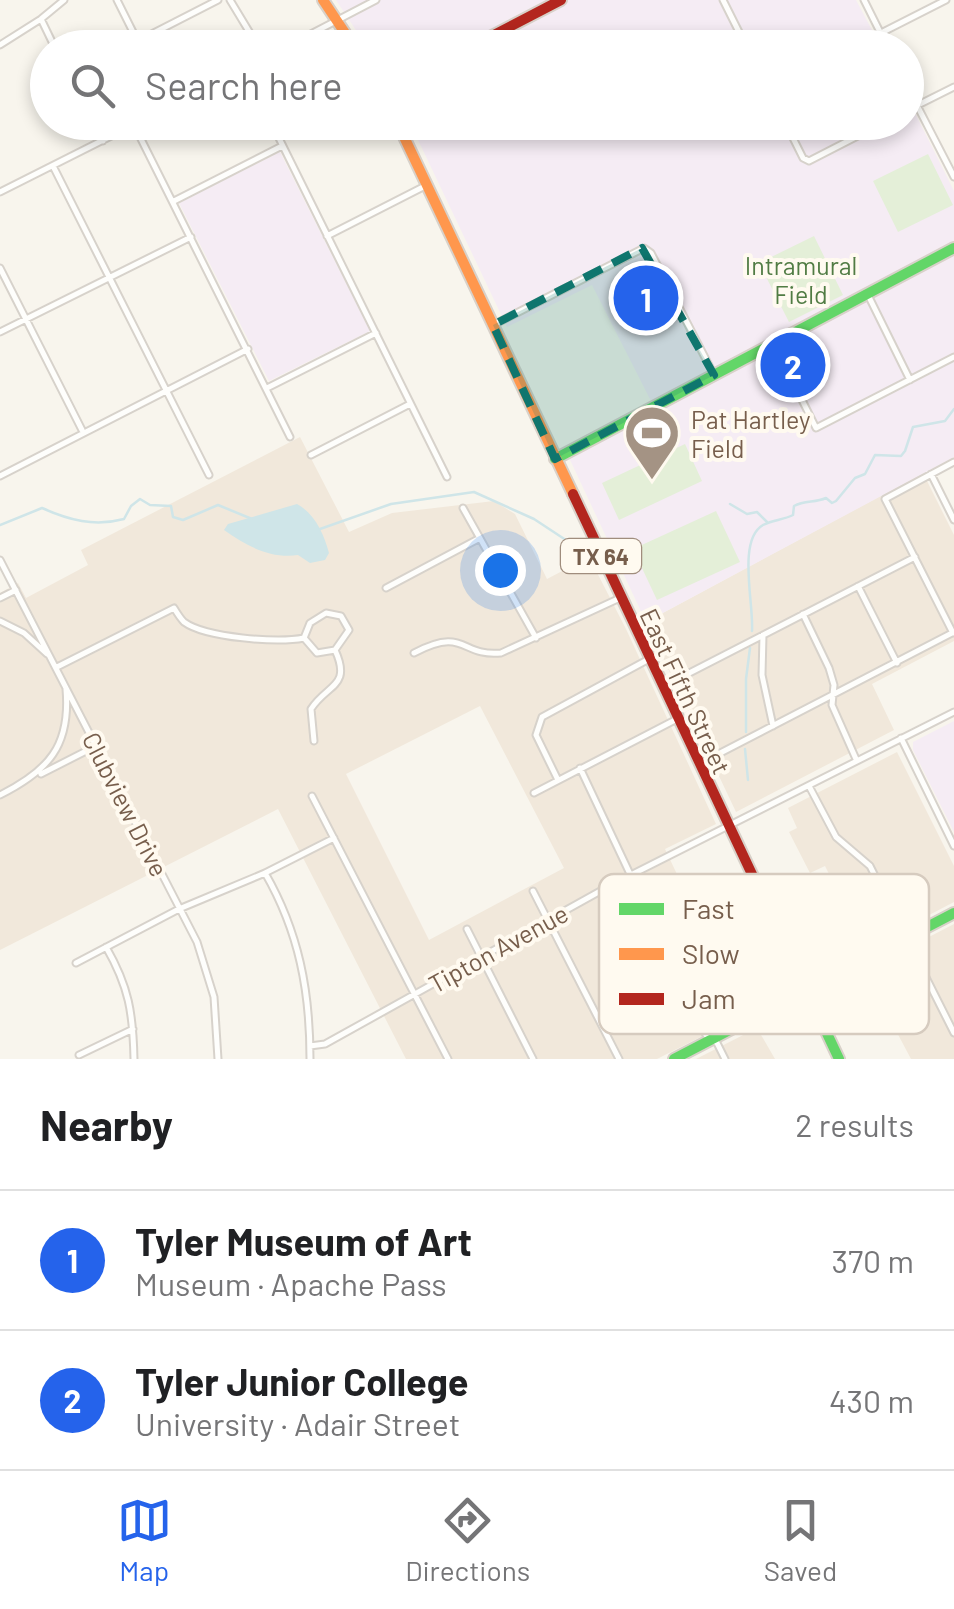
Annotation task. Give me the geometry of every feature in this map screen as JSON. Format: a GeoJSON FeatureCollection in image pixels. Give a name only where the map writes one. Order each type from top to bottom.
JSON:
{"type":"FeatureCollection","features":[{"type":"Feature","properties":{"kind":"main road"},"geometry":{"type":"LineString","coordinates":[[323,0],[343,30]]}},
{"type":"Feature","properties":{"kind":"main road"},"geometry":{"type":"LineString","coordinates":[[504,30],[561,0]]}},
{"type":"Feature","properties":{"kind":"main road","name":"East Fifth Street"},"geometry":{"type":"LineString","coordinates":[[405,140],[750,874]]}},
{"type":"Feature","properties":{"kind":"main road"},"geometry":{"type":"LineString","coordinates":[[556,459],[954,248]]}},
{"type":"Feature","properties":{"kind":"main road"},"geometry":{"type":"LineString","coordinates":[[929,926],[954,913]]}},
{"type":"Feature","properties":{"kind":"main road"},"geometry":{"type":"LineString","coordinates":[[674,1059],[720,1034]]}},
{"type":"Feature","properties":{"kind":"main road","name":"East Fifth Street"},"geometry":{"type":"LineString","coordinates":[[827,1034],[839,1059]]}},
{"type":"Feature","properties":{"kind":"street"},"geometry":{"type":"LineString","coordinates":[[0,45],[41,20],[64,0]]}},
{"type":"Feature","properties":{"kind":"street"},"geometry":{"type":"LineString","coordinates":[[116,0],[132,30]]}},
{"type":"Feature","properties":{"kind":"street"},"geometry":{"type":"LineString","coordinates":[[165,30],[218,0]]}},
{"type":"Feature","properties":{"kind":"street"},"geometry":{"type":"LineString","coordinates":[[230,0],[248,30]]}},
{"type":"Feature","properties":{"kind":"street"},"geometry":{"type":"LineString","coordinates":[[318,30],[376,0]]}},
{"type":"Feature","properties":{"kind":"street"},"geometry":{"type":"LineString","coordinates":[[723,0],[738,30]]}},
{"type":"Feature","properties":{"kind":"street"},"geometry":{"type":"LineString","coordinates":[[864,0],[879,30]]}},
{"type":"Feature","properties":{"kind":"street"},"geometry":{"type":"LineString","coordinates":[[886,30],[946,0]]}},
{"type":"Feature","properties":{"kind":"street"},"geometry":{"type":"LineString","coordinates":[[41,20],[46,30]]}},
{"type":"Feature","properties":{"kind":"street"},"geometry":{"type":"LineString","coordinates":[[924,103],[954,87]]}},
{"type":"Feature","properties":{"kind":"street"},"geometry":{"type":"LineString","coordinates":[[924,118],[954,176]]}},
{"type":"Feature","properties":{"kind":"street"},"geometry":{"type":"LineString","coordinates":[[145,140],[290,437]]}},
{"type":"Feature","properties":{"kind":"street"},"geometry":{"type":"LineString","coordinates":[[279,140],[447,477]]}},
{"type":"Feature","properties":{"kind":"street"},"geometry":{"type":"LineString","coordinates":[[794,140],[805,160],[813,160],[850,140]]}},
{"type":"Feature","properties":{"kind":"street"},"geometry":{"type":"LineString","coordinates":[[0,192],[103,141]]}},
{"type":"Feature","properties":{"kind":"street"},"geometry":{"type":"LineString","coordinates":[[174,201],[282,146]]}},
{"type":"Feature","properties":{"kind":"street"},"geometry":{"type":"LineString","coordinates":[[53,166],[208,475]]}},
{"type":"Feature","properties":{"kind":"street"},"geometry":{"type":"LineString","coordinates":[[326,236],[427,186]]}},
{"type":"Feature","properties":{"kind":"street"},"geometry":{"type":"LineString","coordinates":[[0,332],[191,236]]}},
{"type":"Feature","properties":{"kind":"street"},"geometry":{"type":"LineString","coordinates":[[493,324],[644,248],[651,253],[714,375]]}},
{"type":"Feature","properties":{"kind":"street"},"geometry":{"type":"LineString","coordinates":[[0,268],[83,431]]}},
{"type":"Feature","properties":{"kind":"street"},"geometry":{"type":"LineString","coordinates":[[867,293],[910,380]]}},
{"type":"Feature","properties":{"kind":"street"},"geometry":{"type":"LineString","coordinates":[[267,388],[376,333]]}},
{"type":"Feature","properties":{"kind":"street"},"geometry":{"type":"LineString","coordinates":[[773,342],[816,428],[954,357]]}},
{"type":"Feature","properties":{"kind":"street"},"geometry":{"type":"LineString","coordinates":[[0,475],[248,349]]}},
{"type":"Feature","properties":{"kind":"street"},"geometry":{"type":"LineString","coordinates":[[311,455],[410,404]]}},
{"type":"Feature","properties":{"kind":"street"},"geometry":{"type":"LineString","coordinates":[[699,764],[954,633],[886,499],[954,462]]}},
{"type":"Feature","properties":{"kind":"street"},"geometry":{"type":"LineString","coordinates":[[931,474],[954,520]]}},
{"type":"Feature","properties":{"kind":"street"},"geometry":{"type":"LineString","coordinates":[[463,508],[536,638]]}},
{"type":"Feature","properties":{"kind":"street"},"geometry":{"type":"LineString","coordinates":[[386,588],[480,538]]}},
{"type":"Feature","properties":{"kind":"street"},"geometry":{"type":"LineString","coordinates":[[662,686],[914,557]]}},
{"type":"Feature","properties":{"kind":"street","name":"Clubview Drive"},"geometry":{"type":"LineString","coordinates":[[0,560],[197,942],[217,1020],[218,1059]]}},
{"type":"Feature","properties":{"kind":"street"},"geometry":{"type":"LineString","coordinates":[[858,586],[897,663]]}},
{"type":"Feature","properties":{"kind":"street"},"geometry":{"type":"LineString","coordinates":[[0,598],[16,590]]}},
{"type":"Feature","properties":{"kind":"street"},"geometry":{"type":"LineString","coordinates":[[414,653],[453,640],[494,654],[620,598]]}},
{"type":"Feature","properties":{"kind":"street"},"geometry":{"type":"LineString","coordinates":[[57,667],[174,608],[184,622],[208,631],[275,641],[304,638]]}},
{"type":"Feature","properties":{"kind":"street"},"geometry":{"type":"LineString","coordinates":[[326,612],[344,619],[348,630],[335,650],[317,653],[304,638],[313,620],[326,612]]}},
{"type":"Feature","properties":{"kind":"street"},"geometry":{"type":"LineString","coordinates":[[803,614],[829,668],[832,705],[856,760]]}},
{"type":"Feature","properties":{"kind":"street"},"geometry":{"type":"LineString","coordinates":[[0,621],[24,632],[52,660]]}},
{"type":"Feature","properties":{"kind":"street"},"geometry":{"type":"LineString","coordinates":[[764,635],[762,675],[774,726]]}},
{"type":"Feature","properties":{"kind":"street"},"geometry":{"type":"LineString","coordinates":[[314,741],[311,710],[341,676],[335,650]]}},
{"type":"Feature","properties":{"kind":"street"},"geometry":{"type":"LineString","coordinates":[[558,780],[538,741],[538,722],[649,659]]}},
{"type":"Feature","properties":{"kind":"street"},"geometry":{"type":"LineString","coordinates":[[28,782],[44,768],[61,741],[67,710],[66,685]]}},
{"type":"Feature","properties":{"kind":"street","name":"Tipton Avenue"},"geometry":{"type":"LineString","coordinates":[[634,874],[954,712]]}},
{"type":"Feature","properties":{"kind":"street"},"geometry":{"type":"LineString","coordinates":[[534,793],[677,718]]}},
{"type":"Feature","properties":{"kind":"street"},"geometry":{"type":"LineString","coordinates":[[901,738],[954,846]]}},
{"type":"Feature","properties":{"kind":"street"},"geometry":{"type":"LineString","coordinates":[[0,796],[96,746]]}},
{"type":"Feature","properties":{"kind":"street"},"geometry":{"type":"LineString","coordinates":[[580,768],[632,874]]}},
{"type":"Feature","properties":{"kind":"street"},"geometry":{"type":"LineString","coordinates":[[808,786],[836,837],[870,866],[874,874]]}},
{"type":"Feature","properties":{"kind":"street"},"geometry":{"type":"LineString","coordinates":[[312,796],[448,1059]]}},
{"type":"Feature","properties":{"kind":"street"},"geometry":{"type":"LineString","coordinates":[[76,963],[179,909],[265,874],[334,838]]}},
{"type":"Feature","properties":{"kind":"street"},"geometry":{"type":"LineString","coordinates":[[265,874],[285,909],[298,948],[310,1014],[310,1059]]}},
{"type":"Feature","properties":{"kind":"street"},"geometry":{"type":"LineString","coordinates":[[533,891],[599,1020]]}},
{"type":"Feature","properties":{"kind":"street","name":"Tipton Avenue"},"geometry":{"type":"LineString","coordinates":[[310,1046],[325,1044],[599,892]]}},
{"type":"Feature","properties":{"kind":"street"},"geometry":{"type":"LineString","coordinates":[[467,929],[534,1059]]}},
{"type":"Feature","properties":{"kind":"street"},"geometry":{"type":"LineString","coordinates":[[106,947],[127,988],[134,1059]]}},
{"type":"Feature","properties":{"kind":"street"},"geometry":{"type":"LineString","coordinates":[[929,985],[954,1033]]}},
{"type":"Feature","properties":{"kind":"street"},"geometry":{"type":"LineString","coordinates":[[78,1056],[133,1029]]}},
{"type":"Feature","properties":{"kind":"street"},"geometry":{"type":"LineString","coordinates":[[606,1034],[619,1059]]}},
{"type":"Feature","properties":{"kind":"street"},"geometry":{"type":"LineString","coordinates":[[706,1034],[725,1059]]}},
{"type":"Feature","properties":{"kind":"highlighted area"},"geometry":{"type":"Polygon","coordinates":[[[642,248],[714,375],[555,459],[493,325],[642,248]]]}},
{"type":"Feature","properties":{"kind":"shaded area"},"geometry":{"type":"Polygon","coordinates":[[[336,0],[856,0],[872,30],[356,30],[336,0]]]}},
{"type":"Feature","properties":{"kind":"shaded area"},"geometry":{"type":"Polygon","coordinates":[[[924,131],[954,191],[954,457],[646,622],[564,447],[652,403],[592,285],[507,327],[418,140],[924,140],[924,131]]]}},
{"type":"Feature","properties":{"kind":"shaded area"},"geometry":{"type":"Polygon","coordinates":[[[280,152],[370,331],[269,381],[179,203],[280,152]]]}},
{"type":"Feature","properties":{"kind":"shaded area"},"geometry":{"type":"Polygon","coordinates":[[[300,437],[349,532],[392,513],[494,501],[515,514],[547,579],[589,557],[716,824],[665,849],[677,874],[599,874],[599,1034],[706,1034],[657,1059],[406,1059],[278,809],[0,950],[0,593],[18,583],[26,598],[88,565],[81,550],[300,437]],[[480,706],[346,774],[429,940],[564,868],[480,706]]]}},
{"type":"Feature","properties":{"kind":"shaded area"},"geometry":{"type":"Polygon","coordinates":[[[923,473],[954,535],[954,641],[872,684],[894,730],[736,812],[646,622],[923,473]]]}},
{"type":"Feature","properties":{"kind":"shaded area"},"geometry":{"type":"Polygon","coordinates":[[[297,504],[309,513],[321,532],[329,553],[325,560],[310,563],[298,555],[269,553],[224,530],[228,524],[297,504]]]}},
{"type":"Feature","properties":{"kind":"shaded area"},"geometry":{"type":"Polygon","coordinates":[[[954,721],[954,832],[913,750],[913,742],[954,721]]]}},
{"type":"Feature","properties":{"kind":"shaded area"},"geometry":{"type":"Polygon","coordinates":[[[897,752],[954,866],[954,902],[929,915],[929,874],[829,874],[825,866],[810,873],[789,832],[797,828],[788,808],[897,752]]]}},
{"type":"Feature","properties":{"kind":"shaded area"},"geometry":{"type":"Polygon","coordinates":[[[954,924],[954,1059],[911,1059],[898,1034],[929,1034],[929,937],[954,924]]]}},
{"type":"Feature","properties":{"kind":"shaded area"},"geometry":{"type":"Polygon","coordinates":[[[745,1034],[760,1034],[775,1059],[696,1059],[745,1034]]]}},
{"type":"Feature","properties":{"kind":"green space"},"geometry":{"type":"Polygon","coordinates":[[[928,154],[953,205],[898,232],[873,181],[928,154]]]}},
{"type":"Feature","properties":{"kind":"green space","name":"Intramural Field"},"geometry":{"type":"Polygon","coordinates":[[[814,236],[843,295],[789,322],[759,263],[814,236]]]}},
{"type":"Feature","properties":{"kind":"green space","name":"Pat Hartley Field"},"geometry":{"type":"Polygon","coordinates":[[[685,444],[702,481],[619,520],[602,483],[685,444]]]}},
{"type":"Feature","properties":{"kind":"green space"},"geometry":{"type":"Polygon","coordinates":[[[716,511],[740,562],[657,600],[633,549],[716,511]]]}},
{"type":"Feature","properties":{"kind":"waterway"},"geometry":{"type":"LineString","coordinates":[[752,631],[748,574],[755,533],[766,523],[793,515],[798,504],[826,498],[832,503],[836,501],[855,478],[865,474],[875,455],[901,456],[913,427],[945,421],[954,409]]}},
{"type":"Feature","properties":{"kind":"waterway"},"geometry":{"type":"LineString","coordinates":[[320,529],[391,504],[474,492],[534,519],[578,548],[583,547]]}},
{"type":"Feature","properties":{"kind":"waterway"},"geometry":{"type":"LineString","coordinates":[[0,525],[42,508],[82,521],[124,519],[140,499],[150,505],[171,506],[173,517],[183,520],[218,505],[252,519]]}},
{"type":"Feature","properties":{"kind":"waterway"},"geometry":{"type":"LineString","coordinates":[[730,504],[747,514],[757,512],[767,522]]}},
{"type":"Feature","properties":{"kind":"waterway"},"geometry":{"type":"LineString","coordinates":[[746,732],[750,648]]}},
{"type":"Feature","properties":{"kind":"waterway"},"geometry":{"type":"LineString","coordinates":[[745,749],[748,780]]}},
{"type":"Feature","properties":{"kind":"traffic: fast"},"geometry":{"type":"LineString","coordinates":[[555,459],[954,248]]}},
{"type":"Feature","properties":{"kind":"traffic: fast"},"geometry":{"type":"LineString","coordinates":[[929,926],[954,913]]}},
{"type":"Feature","properties":{"kind":"traffic: fast"},"geometry":{"type":"LineString","coordinates":[[674,1059],[722,1034]]}},
{"type":"Feature","properties":{"kind":"traffic: fast"},"geometry":{"type":"LineString","coordinates":[[827,1034],[839,1059]]}},
{"type":"Feature","properties":{"kind":"traffic: slow"},"geometry":{"type":"LineString","coordinates":[[323,0],[343,30]]}},
{"type":"Feature","properties":{"kind":"traffic: slow"},"geometry":{"type":"LineString","coordinates":[[406,140],[573,494]]}},
{"type":"Feature","properties":{"kind":"traffic: jam"},"geometry":{"type":"LineString","coordinates":[[504,30],[561,0]]}},
{"type":"Feature","properties":{"kind":"traffic: jam"},"geometry":{"type":"LineString","coordinates":[[573,494],[752,874]]}},
{"type":"Feature","properties":{"kind":"place","name":"Tyler Museum of Art"},"geometry":{"type":"Point","coordinates":[646,298]}},
{"type":"Feature","properties":{"kind":"place","name":"Tyler Junior College"},"geometry":{"type":"Point","coordinates":[793,365]}},
{"type":"Feature","properties":{"kind":"place","name":"Pat Hartley Field"},"geometry":{"type":"Point","coordinates":[652,482]}}]}
